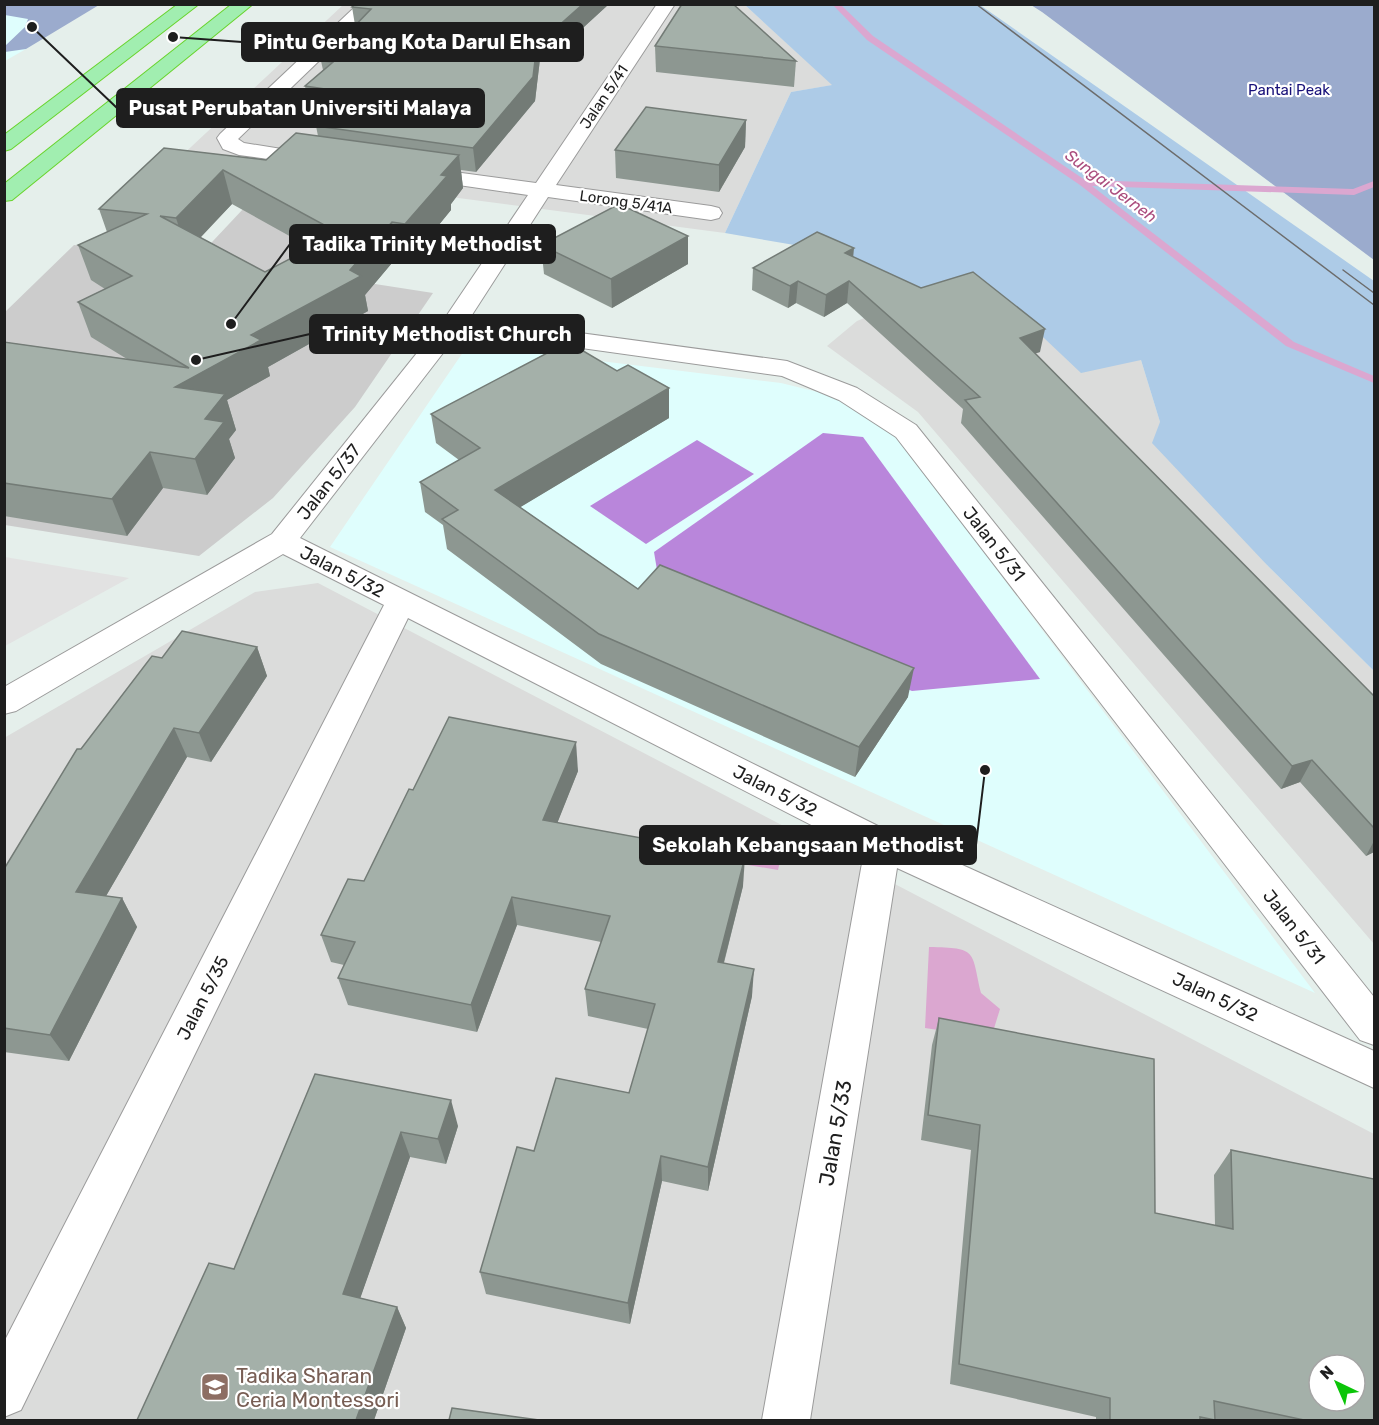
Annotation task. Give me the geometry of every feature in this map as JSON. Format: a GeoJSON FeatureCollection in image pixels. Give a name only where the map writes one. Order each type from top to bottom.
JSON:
{"type":"FeatureCollection","features":[{"type":"Feature","properties":{"kind":"highway"},"geometry":{"type":"LineString","coordinates":[[4,145],[190,4]]}},
{"type":"Feature","properties":{"kind":"highway"},"geometry":{"type":"LineString","coordinates":[[4,195],[244,4]]}},
{"type":"Feature","properties":{"kind":"street"},"geometry":{"type":"LineString","coordinates":[[334,162],[239,149],[230,145],[227,138],[369,4]]}},
{"type":"Feature","properties":{"kind":"street","name":"Jalan 5/41"},"geometry":{"type":"LineString","coordinates":[[541,190],[666,4]]}},
{"type":"Feature","properties":{"kind":"street","name":"Lorong 5/41A"},"geometry":{"type":"LineString","coordinates":[[393,170],[711,213]]}},
{"type":"Feature","properties":{"kind":"street","name":"Jalan 5/37"},"geometry":{"type":"LineString","coordinates":[[4,702],[282,541],[454,324],[541,190]]}},
{"type":"Feature","properties":{"kind":"street","name":"Jalan 5/31"},"geometry":{"type":"LineString","coordinates":[[454,324],[787,369],[848,394],[906,431],[1374,1027]]}},
{"type":"Feature","properties":{"kind":"street","name":"Jalan 5/32"},"geometry":{"type":"LineString","coordinates":[[282,541],[883,845],[1374,1070]]}},
{"type":"Feature","properties":{"kind":"street","name":"Jalan 5/35"},"geometry":{"type":"LineString","coordinates":[[4,1393],[401,602]]}},
{"type":"Feature","properties":{"kind":"street","name":"Jalan 5/33"},"geometry":{"type":"LineString","coordinates":[[786,1420],[883,845]]}},
{"type":"Feature","properties":{"kind":"shaded area"},"geometry":{"type":"Polygon","coordinates":[[[5,5],[92,5],[5,61],[5,5]]]}},
{"type":"Feature","properties":{"kind":"shaded area"},"geometry":{"type":"Polygon","coordinates":[[[343,5],[745,5],[833,85],[791,92],[725,233],[176,161],[343,5]]]}},
{"type":"Feature","properties":{"kind":"shaded area"},"geometry":{"type":"Polygon","coordinates":[[[745,5],[980,5],[1374,281],[1374,671],[1267,565],[1152,443],[1160,422],[1141,360],[1081,373],[987,284],[891,307],[812,248],[725,233],[791,92],[832,85],[745,5]]]}},
{"type":"Feature","properties":{"kind":"shaded area"},"geometry":{"type":"Polygon","coordinates":[[[277,173],[382,187],[317,275],[433,293],[355,407],[273,498],[199,556],[5,525],[4,313],[74,245],[197,258],[277,173]]]}},
{"type":"Feature","properties":{"kind":"shaded area"},"geometry":{"type":"Polygon","coordinates":[[[987,284],[1141,360],[1160,422],[1267,565],[1374,671],[1374,944],[918,412],[827,346],[857,321],[891,307],[987,284]]]}},
{"type":"Feature","properties":{"kind":"shaded area"},"geometry":{"type":"Polygon","coordinates":[[[468,345],[781,383],[834,396],[891,429],[1315,993],[330,547],[468,345]]]}},
{"type":"Feature","properties":{"kind":"shaded area"},"geometry":{"type":"Polygon","coordinates":[[[823,433],[863,437],[1040,679],[912,691],[660,588],[654,552],[823,433]]]}},
{"type":"Feature","properties":{"kind":"shaded area"},"geometry":{"type":"Polygon","coordinates":[[[697,440],[754,474],[646,544],[590,506],[697,440]]]}},
{"type":"Feature","properties":{"kind":"shaded area"},"geometry":{"type":"Polygon","coordinates":[[[5,557],[129,578],[5,646],[5,557]]]}},
{"type":"Feature","properties":{"kind":"shaded area"},"geometry":{"type":"Polygon","coordinates":[[[318,583],[1374,1134],[1374,1420],[5,1420],[4,738],[255,592],[318,583]]]}},
{"type":"Feature","properties":{"kind":"shaded area"},"geometry":{"type":"Polygon","coordinates":[[[715,828],[785,840],[778,870],[707,858],[715,828]]]}},
{"type":"Feature","properties":{"kind":"shaded area"},"geometry":{"type":"Polygon","coordinates":[[[929,947],[956,949],[970,954],[976,968],[981,993],[1000,1009],[991,1038],[925,1028],[929,947]]]}},
{"type":"Feature","properties":{"kind":"green space"},"geometry":{"type":"Polygon","coordinates":[[[5,4],[99,5],[26,49],[5,52],[5,46],[25,27],[28,19],[5,15],[5,4]]]}},
{"type":"Feature","properties":{"kind":"green space","name":"Pantai Peak"},"geometry":{"type":"Polygon","coordinates":[[[1031,5],[1374,5],[1374,260],[1042,12],[1031,5]]]}},
{"type":"Feature","properties":{"kind":"building"},"geometry":{"type":"Polygon","coordinates":[[[355,4],[583,4],[547,36],[538,36],[533,77],[473,148],[316,126],[352,93],[305,86],[333,62],[321,61],[371,9],[352,7],[355,4]]]}},
{"type":"Feature","properties":{"kind":"building"},"geometry":{"type":"Polygon","coordinates":[[[682,4],[733,4],[796,61],[655,46],[682,4]]]}},
{"type":"Feature","properties":{"kind":"building"},"geometry":{"type":"Polygon","coordinates":[[[646,107],[746,120],[719,165],[615,150],[646,107]]]}},
{"type":"Feature","properties":{"kind":"building"},"geometry":{"type":"Polygon","coordinates":[[[296,133],[459,155],[441,175],[447,176],[405,224],[392,222],[350,270],[361,276],[251,335],[261,340],[175,387],[225,394],[205,419],[224,422],[195,459],[150,452],[112,499],[4,483],[4,342],[189,368],[78,302],[132,276],[78,245],[147,214],[99,209],[164,148],[266,160],[296,133]],[[223,170],[176,218],[160,216],[265,272],[339,233],[223,170]]]}},
{"type":"Feature","properties":{"kind":"building"},"geometry":{"type":"Polygon","coordinates":[[[619,204],[688,236],[611,279],[541,245],[619,204]]]}},
{"type":"Feature","properties":{"kind":"building"},"geometry":{"type":"Polygon","coordinates":[[[817,232],[854,248],[845,253],[921,288],[973,272],[1045,329],[1020,338],[1374,696],[1374,828],[1312,760],[1292,766],[965,400],[980,397],[849,281],[826,295],[798,281],[790,286],[753,268],[817,232]]]}},
{"type":"Feature","properties":{"kind":"building"},"geometry":{"type":"Polygon","coordinates":[[[568,342],[617,371],[628,365],[669,388],[495,490],[638,589],[660,565],[914,668],[859,747],[599,634],[442,519],[458,510],[420,482],[480,448],[431,414],[568,342]]]}},
{"type":"Feature","properties":{"kind":"building"},"geometry":{"type":"Polygon","coordinates":[[[182,631],[257,647],[199,733],[174,728],[76,892],[122,898],[50,1035],[4,1028],[4,869],[77,749],[81,749],[152,656],[162,658],[182,631]]]}},
{"type":"Feature","properties":{"kind":"building"},"geometry":{"type":"Polygon","coordinates":[[[449,717],[576,742],[543,820],[745,857],[718,962],[754,969],[708,1167],[661,1156],[628,1303],[480,1272],[517,1147],[534,1151],[556,1078],[629,1093],[655,1004],[585,989],[610,916],[512,897],[471,1005],[338,978],[355,942],[321,935],[348,879],[364,881],[409,789],[413,790],[449,717]]]}},
{"type":"Feature","properties":{"kind":"building"},"geometry":{"type":"Polygon","coordinates":[[[939,1018],[1154,1059],[1155,1213],[1233,1229],[1231,1150],[1374,1179],[1374,1420],[1304,1420],[1214,1401],[1215,1420],[1200,1417],[1200,1420],[1110,1420],[1110,1398],[959,1364],[980,1125],[928,1115],[939,1018]]]}},
{"type":"Feature","properties":{"kind":"building"},"geometry":{"type":"Polygon","coordinates":[[[315,1074],[451,1100],[438,1139],[401,1132],[343,1294],[397,1307],[356,1420],[137,1420],[209,1263],[234,1269],[315,1074]]]}},
{"type":"Feature","properties":{"kind":"building"},"geometry":{"type":"Polygon","coordinates":[[[452,1408],[539,1420],[449,1420],[452,1408]]]}},
{"type":"Feature","properties":{"kind":"waterway","name":"Sungai Jerneh"},"geometry":{"type":"LineString","coordinates":[[835,4],[870,38],[1083,183]]}},
{"type":"Feature","properties":{"kind":"waterway"},"geometry":{"type":"LineString","coordinates":[[1083,183],[1354,192],[1374,184]]}},
{"type":"Feature","properties":{"kind":"waterway","name":"Sungai Jerneh"},"geometry":{"type":"LineString","coordinates":[[1083,183],[1290,344],[1374,380]]}},
{"type":"Feature","properties":{"kind":"tram line"},"geometry":{"type":"LineString","coordinates":[[976,4],[1374,305]]}},
{"type":"Feature","properties":{"kind":"tram line"},"geometry":{"type":"LineString","coordinates":[[1343,270],[1374,293]]}},
{"type":"Feature","properties":{"kind":"place","name":"Pusat Perubatan Universiti Malaya"},"geometry":{"type":"Point","coordinates":[32,27]}},
{"type":"Feature","properties":{"kind":"place","name":"Pintu Gerbang Kota Darul Ehsan"},"geometry":{"type":"Point","coordinates":[173,37]}},
{"type":"Feature","properties":{"kind":"place","name":"Tadika Trinity Methodist"},"geometry":{"type":"Point","coordinates":[231,324]}},
{"type":"Feature","properties":{"kind":"place","name":"Trinity Methodist Church"},"geometry":{"type":"Point","coordinates":[196,360]}},
{"type":"Feature","properties":{"kind":"place","name":"Sekolah Kebangsaan Methodist"},"geometry":{"type":"Point","coordinates":[985,770]}},
{"type":"Feature","properties":{"kind":"place","name":"Tadika Sharan Ceria Montessori"},"geometry":{"type":"Point","coordinates":[215,1387]}}]}
